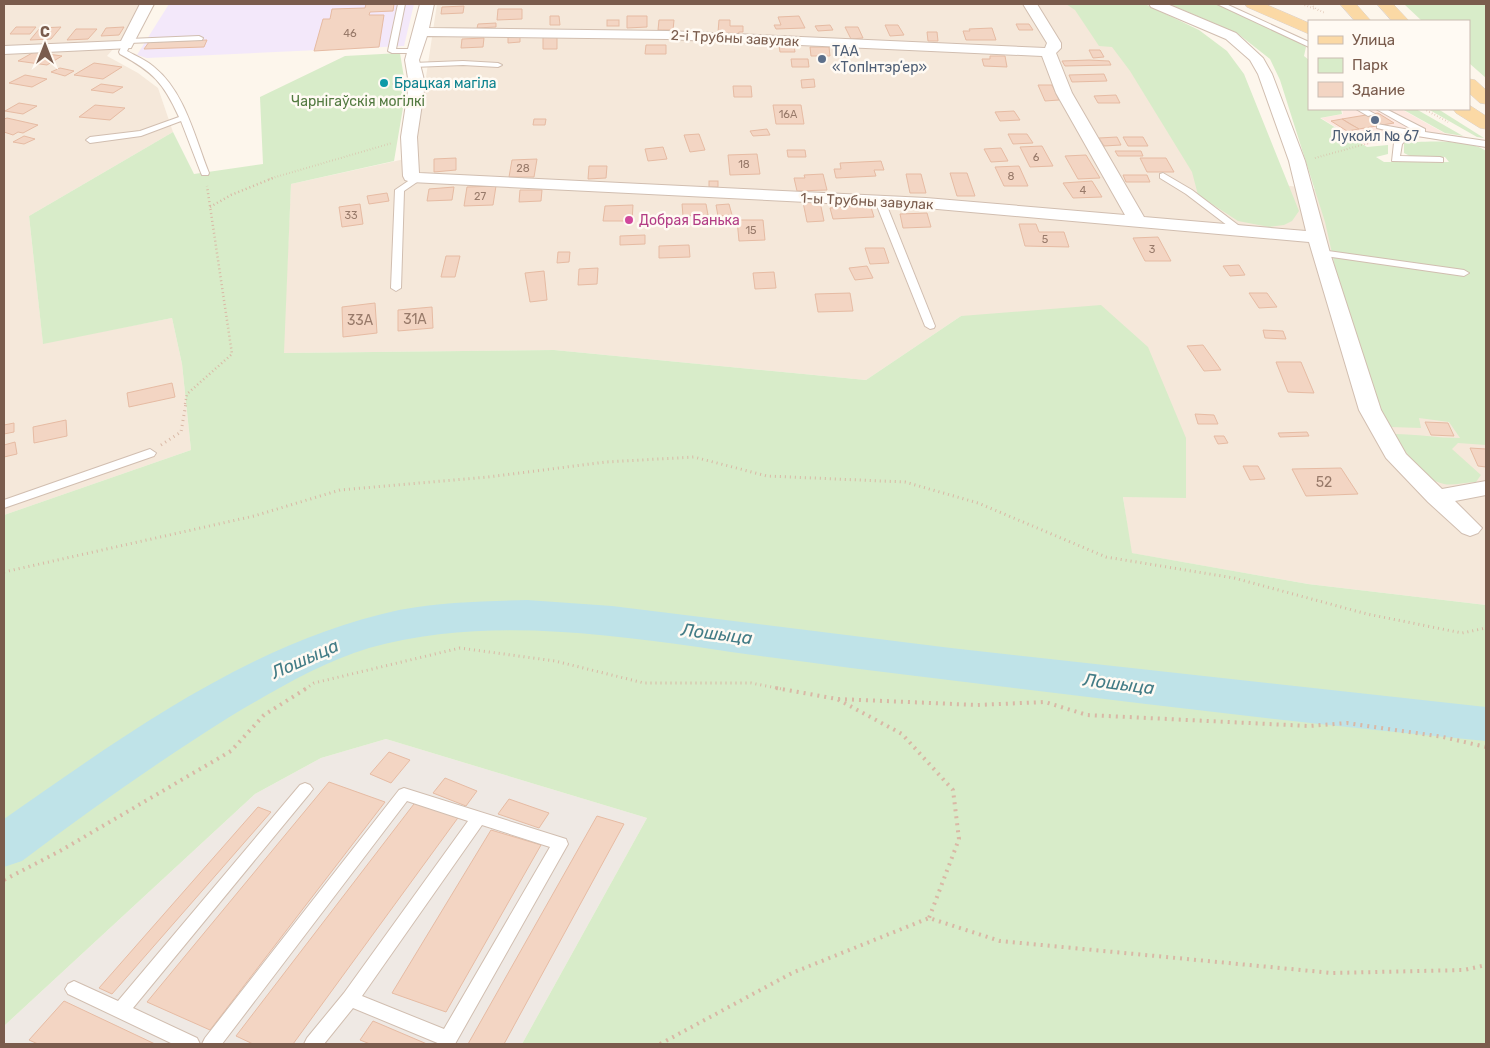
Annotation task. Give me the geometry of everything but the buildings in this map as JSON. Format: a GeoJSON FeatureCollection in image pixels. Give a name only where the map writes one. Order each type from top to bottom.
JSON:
{"type":"FeatureCollection","features":[{"type":"Feature","properties":{"kind":"main road"},"geometry":{"type":"LineString","coordinates":[[1253,4],[1308,29]]}},
{"type":"Feature","properties":{"kind":"main road"},"geometry":{"type":"LineString","coordinates":[[1288,4],[1321,14]]}},
{"type":"Feature","properties":{"kind":"main road"},"geometry":{"type":"LineString","coordinates":[[1348,4],[1362,20]]}},
{"type":"Feature","properties":{"kind":"main road"},"geometry":{"type":"LineString","coordinates":[[1385,4],[1400,20]]}},
{"type":"Feature","properties":{"kind":"main road"},"geometry":{"type":"LineString","coordinates":[[1470,85],[1486,101]]}},
{"type":"Feature","properties":{"kind":"main road"},"geometry":{"type":"LineString","coordinates":[[1470,93],[1486,101]]}},
{"type":"Feature","properties":{"kind":"main road"},"geometry":{"type":"LineString","coordinates":[[1464,110],[1486,124]]}},
{"type":"Feature","properties":{"kind":"street"},"geometry":{"type":"LineString","coordinates":[[4,50],[127,43],[147,4]]}},
{"type":"Feature","properties":{"kind":"street"},"geometry":{"type":"LineString","coordinates":[[417,178],[411,176],[409,138],[417,84],[414,58],[427,4]]}},
{"type":"Feature","properties":{"kind":"street"},"geometry":{"type":"LineString","coordinates":[[1030,4],[1054,43],[1054,48],[1048,52],[1064,93],[1136,220]]}},
{"type":"Feature","properties":{"kind":"street"},"geometry":{"type":"LineString","coordinates":[[1156,4],[1231,36],[1256,58],[1265,74],[1297,161],[1319,245],[1370,410],[1396,458],[1470,528]]}},
{"type":"Feature","properties":{"kind":"street","name":"2-і Трубны завулак"},"geometry":{"type":"LineString","coordinates":[[421,32],[667,35],[911,48],[1048,52]]}},
{"type":"Feature","properties":{"kind":"street","name":"1-ы Трубны завулак"},"geometry":{"type":"LineString","coordinates":[[417,178],[926,203],[1239,230],[1319,245]]}},
{"type":"Feature","properties":{"kind":"street"},"geometry":{"type":"LineString","coordinates":[[1436,497],[1486,488]]}},
{"type":"Feature","properties":{"kind":"lane"},"geometry":{"type":"LineString","coordinates":[[400,4],[392,51],[414,58],[498,65]]}},
{"type":"Feature","properties":{"kind":"lane"},"geometry":{"type":"LineString","coordinates":[[1222,4],[1308,45]]}},
{"type":"Feature","properties":{"kind":"lane"},"geometry":{"type":"LineString","coordinates":[[199,38],[127,43],[123,52],[152,69],[166,85],[183,118],[205,173]]}},
{"type":"Feature","properties":{"kind":"lane"},"geometry":{"type":"LineString","coordinates":[[1382,110],[1429,135]]}},
{"type":"Feature","properties":{"kind":"lane"},"geometry":{"type":"LineString","coordinates":[[90,140],[141,133],[183,118]]}},
{"type":"Feature","properties":{"kind":"lane"},"geometry":{"type":"LineString","coordinates":[[1384,125],[1387,129],[1486,144]]}},
{"type":"Feature","properties":{"kind":"lane"},"geometry":{"type":"LineString","coordinates":[[1371,127],[1410,132]]}},
{"type":"Feature","properties":{"kind":"lane"},"geometry":{"type":"LineString","coordinates":[[1410,132],[1398,143],[1396,159],[1440,160]]}},
{"type":"Feature","properties":{"kind":"lane"},"geometry":{"type":"LineString","coordinates":[[1163,176],[1189,192],[1239,230]]}},
{"type":"Feature","properties":{"kind":"lane"},"geometry":{"type":"LineString","coordinates":[[396,288],[400,190],[417,178]]}},
{"type":"Feature","properties":{"kind":"lane"},"geometry":{"type":"LineString","coordinates":[[880,201],[930,326]]}},
{"type":"Feature","properties":{"kind":"lane"},"geometry":{"type":"LineString","coordinates":[[1319,245],[1464,273]]}},
{"type":"Feature","properties":{"kind":"lane"},"geometry":{"type":"LineString","coordinates":[[4,504],[150,453]]}},
{"type":"Feature","properties":{"kind":"lane"},"geometry":{"type":"LineString","coordinates":[[120,1011],[305,789]]}},
{"type":"Feature","properties":{"kind":"lane"},"geometry":{"type":"LineString","coordinates":[[211,1044],[404,794],[560,844],[448,1039],[350,999]]}},
{"type":"Feature","properties":{"kind":"lane"},"geometry":{"type":"LineString","coordinates":[[313,1044],[350,999],[478,818]]}},
{"type":"Feature","properties":{"kind":"lane"},"geometry":{"type":"LineString","coordinates":[[74,990],[191,1044]]}},
{"type":"Feature","properties":{"kind":"path"},"geometry":{"type":"LineString","coordinates":[[1302,4],[1321,14]]}},
{"type":"Feature","properties":{"kind":"path"},"geometry":{"type":"LineString","coordinates":[[1311,4],[1321,14]]}},
{"type":"Feature","properties":{"kind":"path"},"geometry":{"type":"LineString","coordinates":[[210,207],[259,181],[409,138]]}},
{"type":"Feature","properties":{"kind":"path"},"geometry":{"type":"LineString","coordinates":[[1297,161],[1349,150],[1369,143]]}},
{"type":"Feature","properties":{"kind":"path"},"geometry":{"type":"LineString","coordinates":[[150,453],[181,432],[187,394],[232,354],[205,173]]}},
{"type":"Feature","properties":{"kind":"path"},"geometry":{"type":"LineString","coordinates":[[4,572],[254,516],[340,490],[488,478],[606,462],[694,457],[767,476],[905,482],[978,503],[1106,557],[1234,578],[1367,614],[1462,633],[1486,628]]}},
{"type":"Feature","properties":{"kind":"path"},"geometry":{"type":"LineString","coordinates":[[4,880],[60,851],[231,751],[264,715],[314,683],[460,648],[554,661],[644,683],[751,683],[837,699],[977,705],[1045,702],[1087,715],[1309,726],[1347,723],[1443,737],[1486,747]]}},
{"type":"Feature","properties":{"kind":"path"},"geometry":{"type":"LineString","coordinates":[[837,699],[902,734],[953,790],[959,839],[929,918]]}},
{"type":"Feature","properties":{"kind":"path"},"geometry":{"type":"LineString","coordinates":[[660,1044],[792,973],[929,918],[1000,941],[1332,974],[1464,970],[1486,965]]}},
{"type":"Feature","properties":{"kind":"shaded area"},"geometry":{"type":"Polygon","coordinates":[[[4,4],[140,4],[125,35],[107,56],[138,73],[158,88],[173,132],[29,216],[43,343],[172,318],[182,364],[191,450],[4,515],[4,4]]]}},
{"type":"Feature","properties":{"kind":"shaded area"},"geometry":{"type":"Polygon","coordinates":[[[169,4],[414,4],[404,46],[147,58],[137,55],[169,4]]]}},
{"type":"Feature","properties":{"kind":"shaded area"},"geometry":{"type":"Polygon","coordinates":[[[437,4],[1084,4],[1209,176],[1486,210],[1486,605],[1308,584],[1131,553],[1123,496],[961,316],[866,380],[554,350],[283,353],[291,184],[414,157],[437,4]]]}},
{"type":"Feature","properties":{"kind":"shaded area"},"geometry":{"type":"Polygon","coordinates":[[[1342,110],[1403,110],[1444,133],[1466,137],[1479,145],[1415,137],[1365,145],[1321,118],[1343,114],[1342,110]]]}},
{"type":"Feature","properties":{"kind":"shaded area"},"geometry":{"type":"Polygon","coordinates":[[[386,739],[647,818],[522,1044],[4,1044],[4,1026],[255,794],[321,758],[386,739]]]}},
{"type":"Feature","properties":{"kind":"green space"},"geometry":{"type":"Polygon","coordinates":[[[1066,4],[1145,4],[1199,30],[1227,51],[1244,74],[1299,211],[1292,221],[1284,225],[1269,227],[1238,221],[1198,195],[1192,172],[1130,71],[1112,47],[1099,46],[1075,10],[1066,4]]]}},
{"type":"Feature","properties":{"kind":"green space"},"geometry":{"type":"Polygon","coordinates":[[[1169,4],[1218,4],[1303,43],[1306,47],[1304,56],[1308,59],[1308,110],[1341,110],[1342,114],[1320,118],[1367,147],[1388,145],[1388,154],[1376,157],[1384,162],[1449,162],[1445,157],[1410,156],[1404,153],[1404,143],[1434,141],[1470,144],[1486,151],[1486,445],[1458,443],[1452,449],[1481,475],[1476,482],[1444,484],[1428,477],[1415,464],[1394,434],[1460,438],[1449,422],[1419,418],[1421,428],[1390,427],[1381,413],[1343,302],[1325,222],[1280,80],[1270,59],[1237,33],[1169,4]]]}},
{"type":"Feature","properties":{"kind":"green space"},"geometry":{"type":"Polygon","coordinates":[[[1404,4],[1486,4],[1486,78],[1470,64],[1470,20],[1421,20],[1404,4]]]}},
{"type":"Feature","properties":{"kind":"green space","name":"Чарнігаўскія могілкі"},"geometry":{"type":"Polygon","coordinates":[[[400,53],[406,90],[394,161],[291,184],[284,353],[554,350],[866,380],[961,316],[1101,305],[1148,347],[1186,438],[1186,498],[1123,497],[1132,553],[1308,584],[1486,605],[1486,1044],[522,1044],[647,818],[386,739],[321,758],[255,794],[4,1026],[4,515],[191,450],[182,364],[172,318],[43,344],[29,216],[173,132],[194,174],[263,164],[260,97],[345,56],[400,53]]]}},
{"type":"Feature","properties":{"kind":"green space"},"geometry":{"type":"Polygon","coordinates":[[[1404,110],[1418,110],[1463,136],[1445,133],[1404,110]]]}},
{"type":"Feature","properties":{"kind":"green space"},"geometry":{"type":"Polygon","coordinates":[[[1430,110],[1440,110],[1484,138],[1477,137],[1430,110]]]}},
{"type":"Feature","properties":{"kind":"waterway","name":"Лошыца"},"geometry":{"type":"LineString","coordinates":[[4,846],[162,736],[268,674],[339,642],[400,625],[442,619],[527,615],[612,621],[808,647],[1180,691],[1486,724]]}},
{"type":"Feature","properties":{"kind":"place","name":"ТАА «ТопІнтэрʼер»"},"geometry":{"type":"Point","coordinates":[822,59]}},
{"type":"Feature","properties":{"kind":"place","name":"Брацкая магіла"},"geometry":{"type":"Point","coordinates":[384,83]}},
{"type":"Feature","properties":{"kind":"place","name":"Лукойл № 67"},"geometry":{"type":"Point","coordinates":[1375,120]}},
{"type":"Feature","properties":{"kind":"place","name":"Добрая Банька"},"geometry":{"type":"Point","coordinates":[629,220]}}]}
